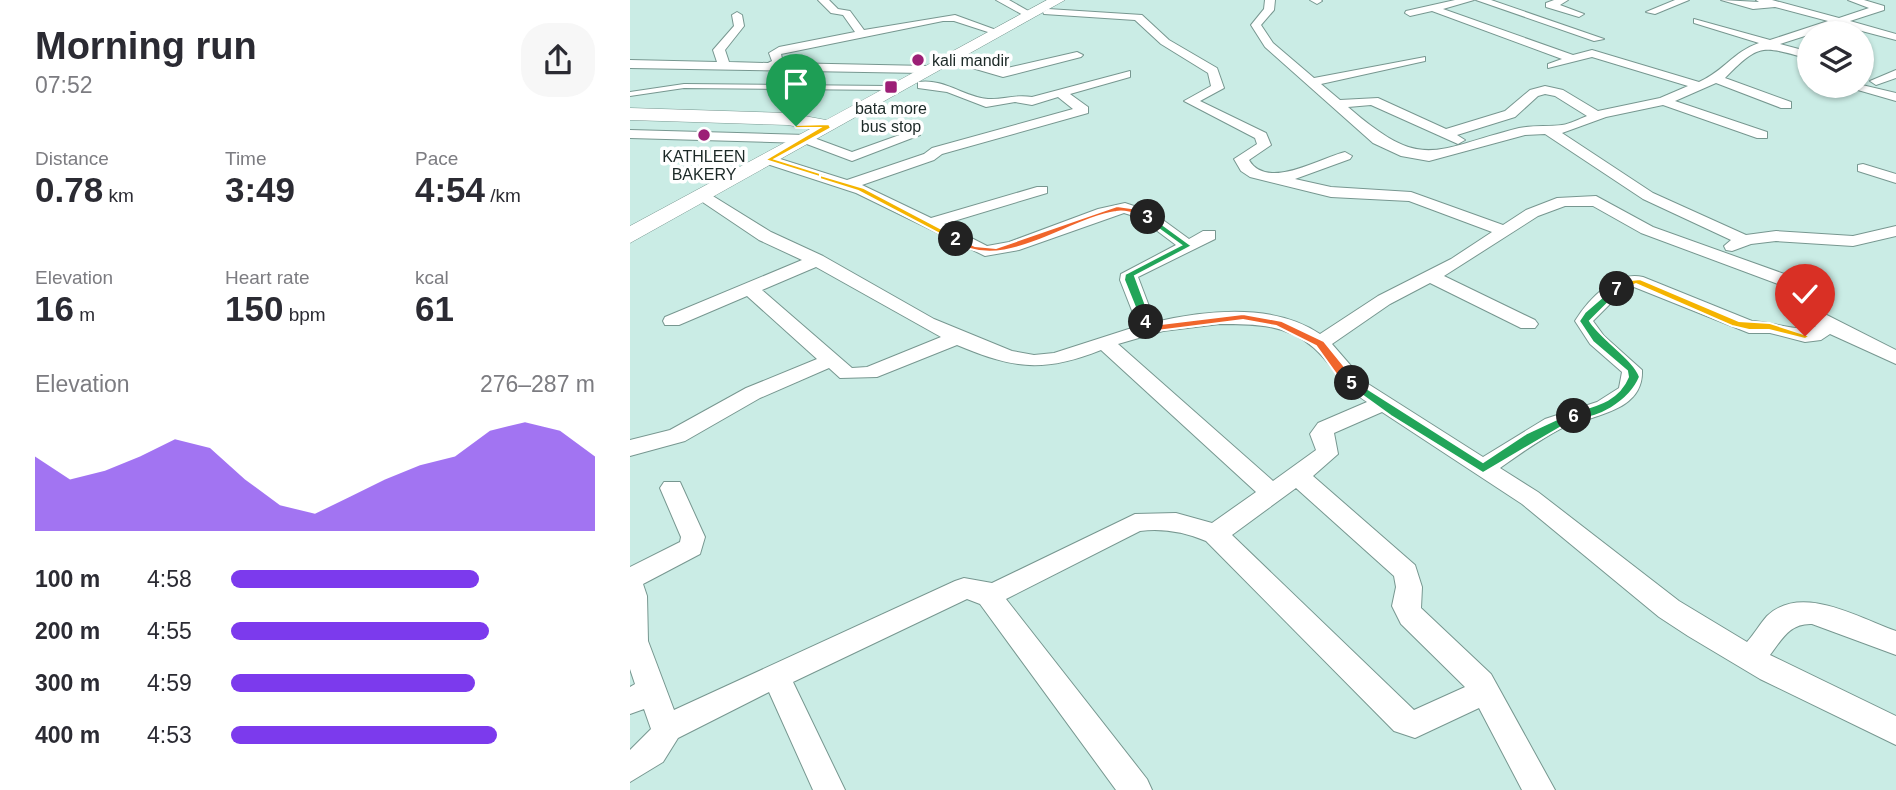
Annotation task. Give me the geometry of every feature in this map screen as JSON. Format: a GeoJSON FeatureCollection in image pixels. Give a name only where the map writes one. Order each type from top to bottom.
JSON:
{"type":"FeatureCollection","features":[{"type":"Feature","properties":{"kind":"street"},"geometry":{"type":"LineString","coordinates":[[823,0],[835,11],[846,13],[862,34]]}},
{"type":"Feature","properties":{"kind":"street"},"geometry":{"type":"LineString","coordinates":[[1001,0],[1138,17],[1165,42],[1213,71],[1217,88],[1192,98],[1191,103],[1261,136],[1264,145],[1241,163],[1255,174],[1331,192],[1411,197],[1504,231]]}},
{"type":"Feature","properties":{"kind":"street"},"geometry":{"type":"LineString","coordinates":[[1270,0],[1269,10],[1256,25],[1265,41],[1378,140],[1406,153],[1429,157],[1524,131],[1566,129],[1597,116],[1664,101],[1716,79],[1738,56],[1797,35]]}},
{"type":"Feature","properties":{"kind":"street"},"geometry":{"type":"LineString","coordinates":[[1410,13],[1469,0]]}},
{"type":"Feature","properties":{"kind":"street"},"geometry":{"type":"LineString","coordinates":[[1481,0],[1598,39]]}},
{"type":"Feature","properties":{"kind":"street"},"geometry":{"type":"LineString","coordinates":[[1563,0],[1550,5],[1579,14]]}},
{"type":"Feature","properties":{"kind":"street"},"geometry":{"type":"LineString","coordinates":[[1651,12],[1684,0]]}},
{"type":"Feature","properties":{"kind":"street"},"geometry":{"type":"LineString","coordinates":[[1726,0],[1757,7],[1776,4]]}},
{"type":"Feature","properties":{"kind":"street"},"geometry":{"type":"LineString","coordinates":[[1761,0],[1836,21]]}},
{"type":"Feature","properties":{"kind":"street"},"geometry":{"type":"LineString","coordinates":[[1843,21],[1880,8],[1853,0]]}},
{"type":"Feature","properties":{"kind":"street"},"geometry":{"type":"LineString","coordinates":[[1449,4],[1542,37]]}},
{"type":"Feature","properties":{"kind":"street"},"geometry":{"type":"LineString","coordinates":[[630,236],[1049,5]]}},
{"type":"Feature","properties":{"kind":"street"},"geometry":{"type":"LineString","coordinates":[[630,125],[838,121],[877,108],[992,35],[1049,5]]}},
{"type":"Feature","properties":{"kind":"street"},"geometry":{"type":"LineString","coordinates":[[630,114],[838,121],[854,105],[881,91],[961,63],[1049,5]]}},
{"type":"Feature","properties":{"kind":"street"},"geometry":{"type":"LineString","coordinates":[[1432,8],[1572,59]]}},
{"type":"Feature","properties":{"kind":"street"},"geometry":{"type":"LineString","coordinates":[[724,66],[719,50],[739,26],[737,15]]}},
{"type":"Feature","properties":{"kind":"street"},"geometry":{"type":"LineString","coordinates":[[769,67],[778,62],[775,53],[778,51],[948,18],[992,35]]}},
{"type":"Feature","properties":{"kind":"street"},"geometry":{"type":"LineString","coordinates":[[1698,21],[1797,52]]}},
{"type":"Feature","properties":{"kind":"street"},"geometry":{"type":"LineString","coordinates":[[1874,31],[1896,37]]}},
{"type":"Feature","properties":{"kind":"street"},"geometry":{"type":"LineString","coordinates":[[1552,66],[1592,53],[1700,86]]}},
{"type":"Feature","properties":{"kind":"street"},"geometry":{"type":"LineString","coordinates":[[961,63],[1003,74],[1077,55]]}},
{"type":"Feature","properties":{"kind":"street"},"geometry":{"type":"LineString","coordinates":[[1314,82],[1421,59]]}},
{"type":"Feature","properties":{"kind":"street"},"geometry":{"type":"LineString","coordinates":[[630,64],[769,67],[923,77],[986,103],[1016,98],[1032,100],[1126,74]]}},
{"type":"Feature","properties":{"kind":"street"},"geometry":{"type":"LineString","coordinates":[[1876,81],[1896,74]]}},
{"type":"Feature","properties":{"kind":"street"},"geometry":{"type":"LineString","coordinates":[[1716,79],[1786,105]]}},
{"type":"Feature","properties":{"kind":"street"},"geometry":{"type":"LineString","coordinates":[[1445,134],[1510,114],[1534,93],[1545,90],[1559,93],[1597,116]]}},
{"type":"Feature","properties":{"kind":"street"},"geometry":{"type":"LineString","coordinates":[[1874,92],[1896,97]]}},
{"type":"Feature","properties":{"kind":"street"},"geometry":{"type":"LineString","coordinates":[[848,185],[929,157],[937,151],[1083,110],[1060,93]]}},
{"type":"Feature","properties":{"kind":"street"},"geometry":{"type":"LineString","coordinates":[[1339,104],[1373,101],[1471,146]]}},
{"type":"Feature","properties":{"kind":"street"},"geometry":{"type":"LineString","coordinates":[[1664,101],[1762,135]]}},
{"type":"Feature","properties":{"kind":"street"},"geometry":{"type":"LineString","coordinates":[[1548,130],[1648,196],[1793,285],[1798,307],[1829,326],[1896,358]]}},
{"type":"Feature","properties":{"kind":"street"},"geometry":{"type":"LineString","coordinates":[[630,134],[806,139],[852,157],[913,135]]}},
{"type":"Feature","properties":{"kind":"street"},"geometry":{"type":"LineString","coordinates":[[1276,181],[1345,156]]}},
{"type":"Feature","properties":{"kind":"street"},"geometry":{"type":"LineString","coordinates":[[769,160],[848,185],[973,248],[996,251],[1104,212],[1125,208],[1146,215],[1188,246]]}},
{"type":"Feature","properties":{"kind":"street"},"geometry":{"type":"LineString","coordinates":[[1864,168],[1896,179]]}},
{"type":"Feature","properties":{"kind":"street"},"geometry":{"type":"LineString","coordinates":[[928,225],[1042,190]]}},
{"type":"Feature","properties":{"kind":"street"},"geometry":{"type":"LineString","coordinates":[[703,196],[767,237],[817,260],[913,316],[959,337],[1014,357],[1036,361],[1149,328],[1216,318],[1261,318],[1305,334],[1320,344],[1343,376],[1381,404],[1530,498],[1669,609],[1751,659],[1896,731]]}},
{"type":"Feature","properties":{"kind":"street"},"geometry":{"type":"LineString","coordinates":[[1320,344],[1359,314],[1431,277],[1547,206],[1589,200],[1647,230],[1731,247],[1784,236],[1854,241],[1896,231]]}},
{"type":"Feature","properties":{"kind":"street"},"geometry":{"type":"LineString","coordinates":[[1149,328],[1129,280],[1130,274],[1209,235]]}},
{"type":"Feature","properties":{"kind":"street"},"geometry":{"type":"LineString","coordinates":[[672,321],[817,260]]}},
{"type":"Feature","properties":{"kind":"street"},"geometry":{"type":"LineString","coordinates":[[1431,277],[1528,324]]}},
{"type":"Feature","properties":{"kind":"street"},"geometry":{"type":"LineString","coordinates":[[1483,468],[1557,422],[1610,405],[1629,389],[1634,377],[1632,370],[1597,340],[1584,321],[1588,314],[1625,283],[1637,281],[1749,327],[1770,327],[1814,336],[1829,326]]}},
{"type":"Feature","properties":{"kind":"street"},"geometry":{"type":"LineString","coordinates":[[751,290],[847,374],[856,376],[959,337]]}},
{"type":"Feature","properties":{"kind":"street"},"geometry":{"type":"LineString","coordinates":[[1104,342],[1272,494]]}},
{"type":"Feature","properties":{"kind":"street"},"geometry":{"type":"LineString","coordinates":[[630,448],[677,436],[753,393],[829,361]]}},
{"type":"Feature","properties":{"kind":"street"},"geometry":{"type":"LineString","coordinates":[[1215,534],[1326,454],[1328,449],[1321,434],[1326,429],[1381,404]]}},
{"type":"Feature","properties":{"kind":"street"},"geometry":{"type":"LineString","coordinates":[[1297,475],[1406,572],[1409,587],[1405,606],[1411,616],[1486,691],[1539,790]]}},
{"type":"Feature","properties":{"kind":"street"},"geometry":{"type":"LineString","coordinates":[[666,729],[641,696],[631,595],[691,547],[693,537],[672,488]]}},
{"type":"Feature","properties":{"kind":"street"},"geometry":{"type":"LineString","coordinates":[[989,596],[1135,523],[1161,519],[1185,522],[1215,534],[1405,721],[1415,724],[1486,691]]}},
{"type":"Feature","properties":{"kind":"street"},"geometry":{"type":"LineString","coordinates":[[630,767],[653,752],[663,739],[666,729],[964,588],[981,589],[989,596],[1037,663],[1136,790]]}},
{"type":"Feature","properties":{"kind":"street"},"geometry":{"type":"LineString","coordinates":[[1751,659],[1778,623],[1796,612],[1813,613],[1896,643]]}},
{"type":"Feature","properties":{"kind":"street"},"geometry":{"type":"LineString","coordinates":[[776,676],[828,790]]}},
{"type":"Feature","properties":{"kind":"lane"},"geometry":{"type":"LineString","coordinates":[[630,86],[648,90]]}},
{"type":"Feature","properties":{"kind":"lane"},"geometry":{"type":"LineString","coordinates":[[630,94],[684,86],[881,91]]}},
{"type":"Feature","properties":{"kind":"lane"},"geometry":{"type":"LineString","coordinates":[[657,89],[881,91]]}},
{"type":"Feature","properties":{"kind":"lane"},"geometry":{"type":"LineString","coordinates":[[788,119],[803,105],[802,92]]}},
{"type":"Feature","properties":{"kind":"place","name":"kali mandir"},"geometry":{"type":"Point","coordinates":[918,60]}},
{"type":"Feature","properties":{"kind":"place","name":"bata more bus stop"},"geometry":{"type":"Point","coordinates":[891,87]}},
{"type":"Feature","properties":{"kind":"place","name":"KATHLEEN BAKERY"},"geometry":{"type":"Point","coordinates":[704,135]}},
{"type":"Feature","properties":{"kind":"route"},"geometry":{"type":"LineString","coordinates":[[796,126],[829,126],[769,160],[861,190],[973,248],[996,251],[1117,209],[1125,208],[1146,215],[1188,246],[1130,274],[1129,280],[1149,328],[1216,318],[1243,317],[1261,318],[1305,334],[1320,344],[1343,376],[1395,414],[1483,468],[1531,436],[1572,416],[1610,405],[1629,389],[1634,377],[1632,370],[1597,340],[1584,321],[1588,314],[1631,280],[1736,323],[1749,327],[1770,327],[1805,336]]}}]}
